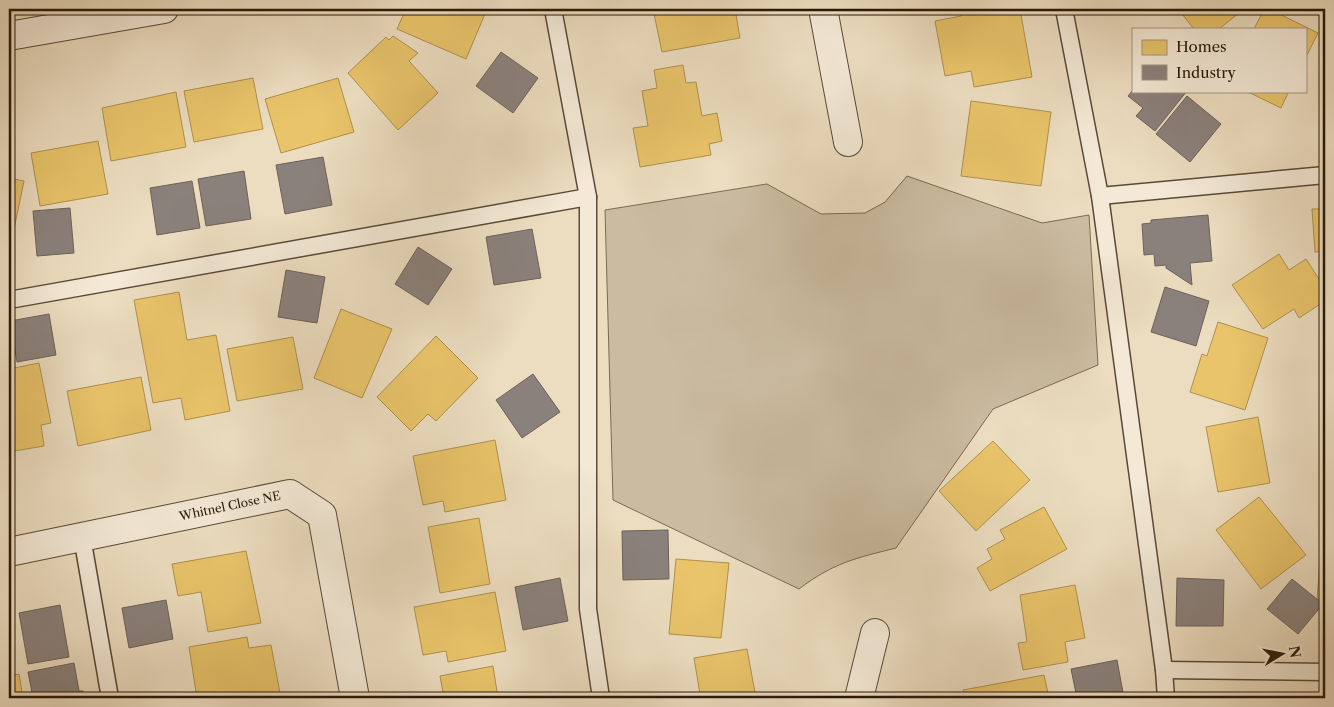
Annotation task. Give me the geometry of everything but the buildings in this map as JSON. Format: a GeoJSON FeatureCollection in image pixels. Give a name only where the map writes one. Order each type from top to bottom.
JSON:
{"type":"FeatureCollection","features":[{"type":"Feature","properties":{"kind":"street"},"geometry":{"type":"LineString","coordinates":[[9,36],[164,9]]}},
{"type":"Feature","properties":{"kind":"street"},"geometry":{"type":"LineString","coordinates":[[822,9],[848,142]]}},
{"type":"Feature","properties":{"kind":"street","name":"Whitnel Close NE"},"geometry":{"type":"LineString","coordinates":[[9,552],[290,494],[322,515],[355,698]]}},
{"type":"Feature","properties":{"kind":"street"},"geometry":{"type":"LineString","coordinates":[[859,698],[875,633]]}},
{"type":"Feature","properties":{"kind":"lane"},"geometry":{"type":"LineString","coordinates":[[553,9],[588,197],[588,609],[601,698]]}},
{"type":"Feature","properties":{"kind":"lane"},"geometry":{"type":"LineString","coordinates":[[1064,9],[1100,196],[1164,670],[1166,698]]}},
{"type":"Feature","properties":{"kind":"lane"},"geometry":{"type":"LineString","coordinates":[[1100,196],[1325,175]]}},
{"type":"Feature","properties":{"kind":"lane"},"geometry":{"type":"LineString","coordinates":[[9,300],[588,197]]}},
{"type":"Feature","properties":{"kind":"lane"},"geometry":{"type":"LineString","coordinates":[[82,537],[110,698]]}},
{"type":"Feature","properties":{"kind":"lane"},"geometry":{"type":"LineString","coordinates":[[1164,670],[1325,672]]}},
{"type":"Feature","properties":{"kind":"shaded area"},"geometry":{"type":"Polygon","coordinates":[[[907,176],[1042,223],[1089,215],[1098,365],[993,409],[896,548],[845,562],[811,580],[799,589],[613,500],[605,210],[767,184],[821,214],[865,213],[885,202],[907,176]]]}}]}
